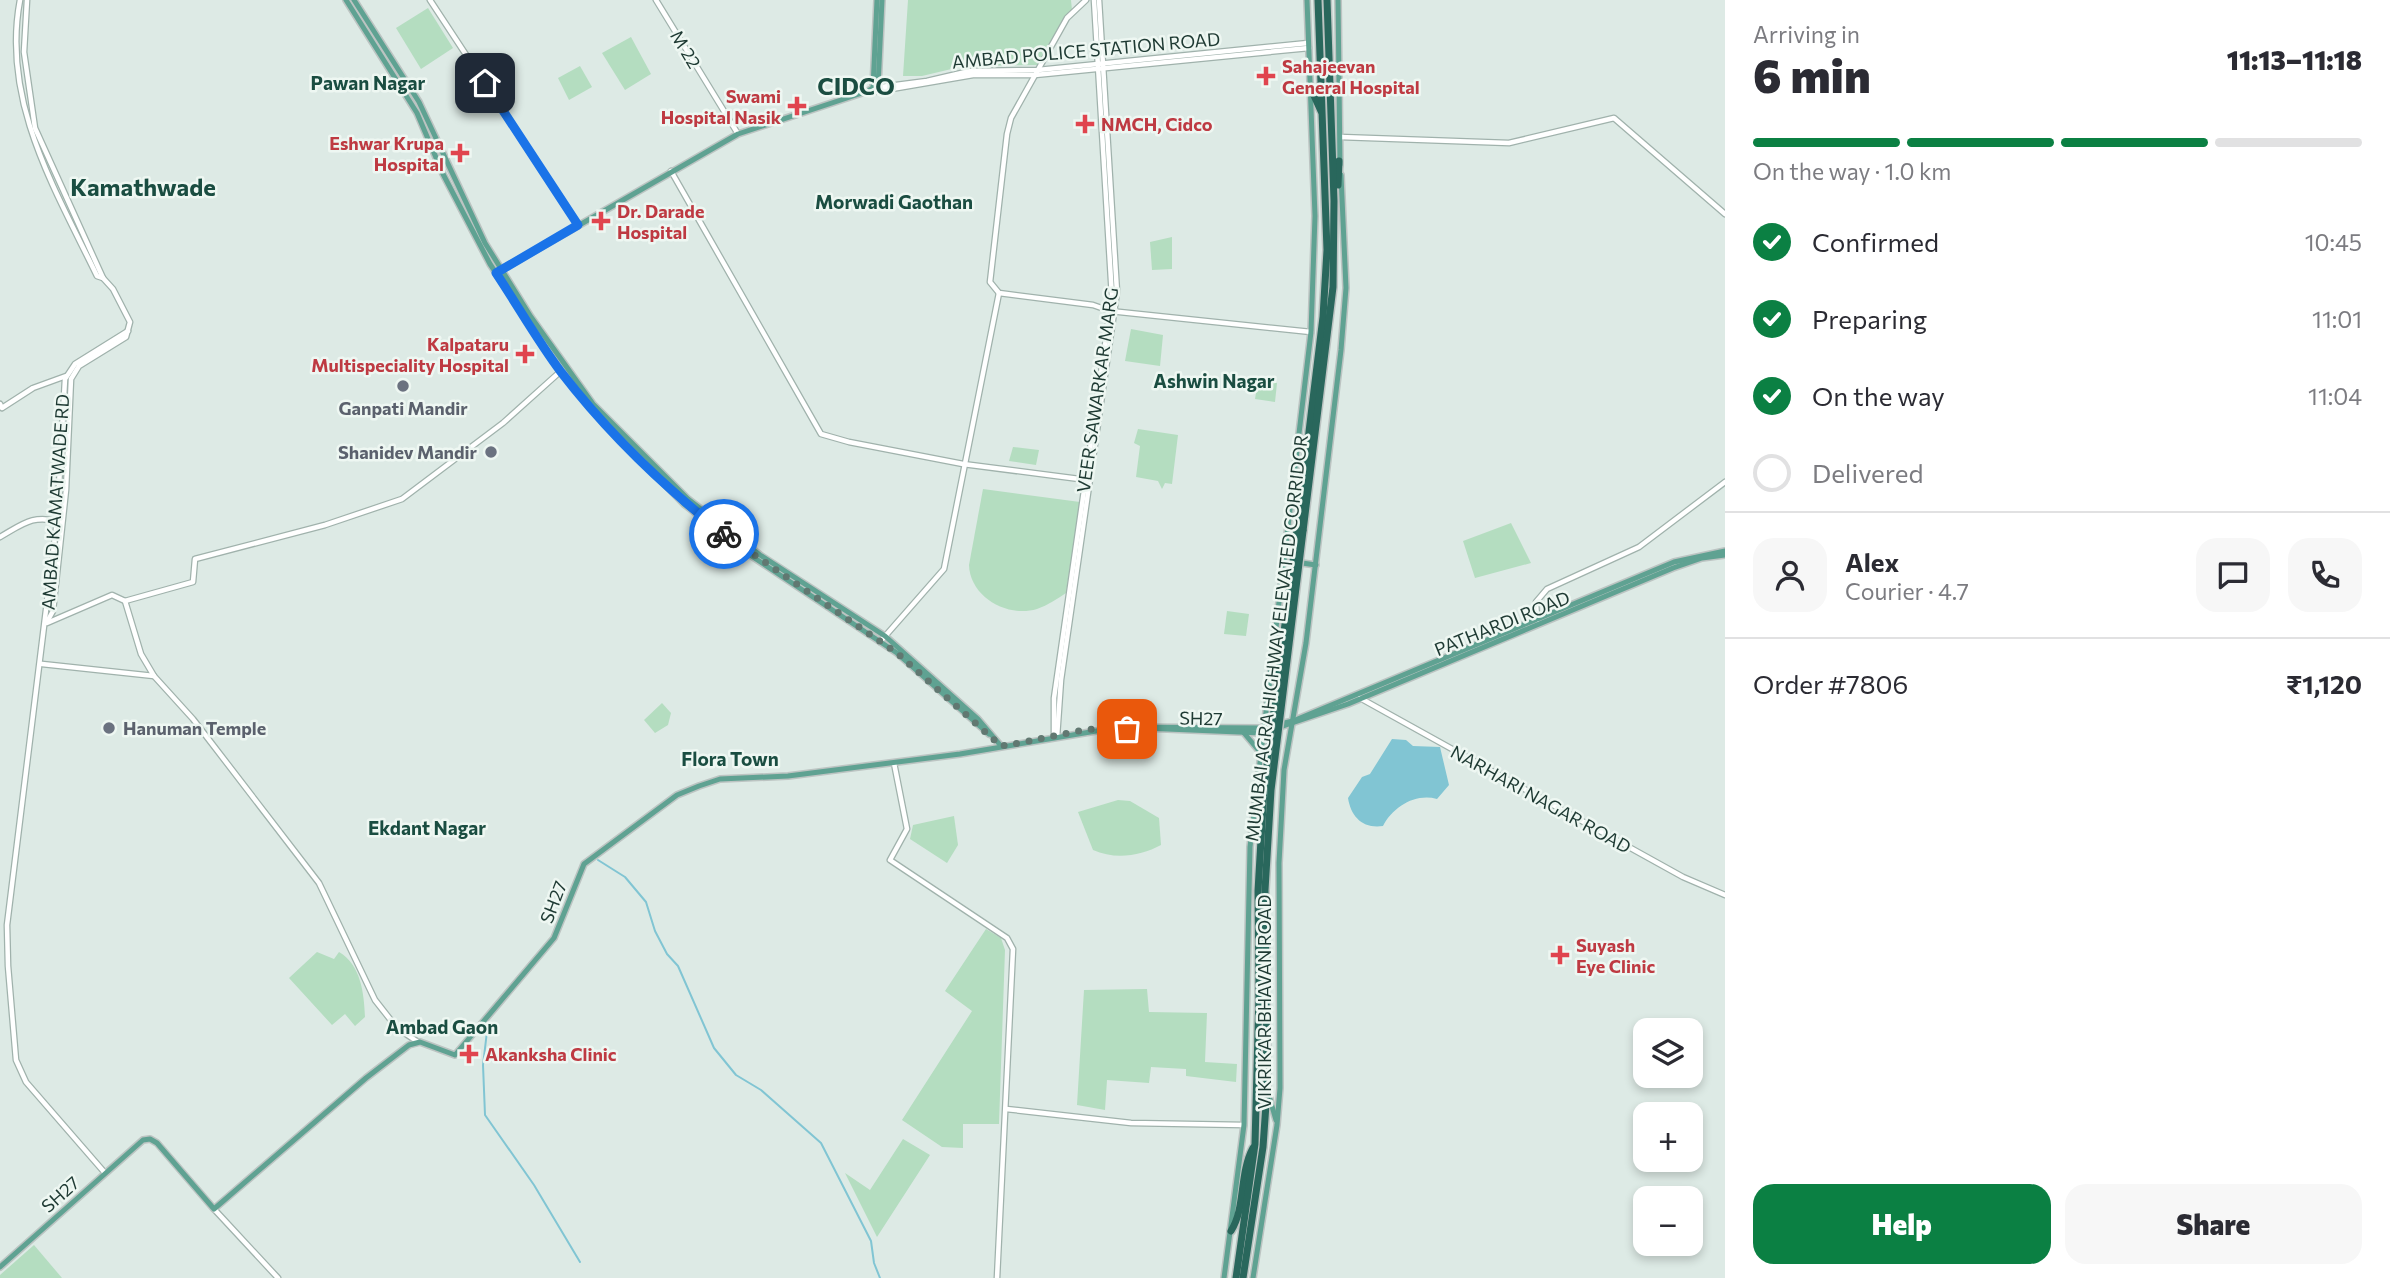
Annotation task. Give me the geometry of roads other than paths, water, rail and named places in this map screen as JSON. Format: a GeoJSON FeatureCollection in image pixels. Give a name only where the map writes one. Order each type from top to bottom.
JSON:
{"type":"FeatureCollection","features":[{"type":"Feature","properties":{"kind":"highway","name":"MUMBAI AGRA HIGHWAY ELEVATED CORRIDOR"},"geometry":{"type":"LineString","coordinates":[[1243,1278],[1262,1159],[1267,1090],[1258,891],[1264,789],[1323,317],[1327,250],[1318,0]]}},
{"type":"Feature","properties":{"kind":"highway","name":"MUMBAI AGRA HIGHWAY ELEVATED CORRIDOR"},"geometry":{"type":"LineString","coordinates":[[1236,1278],[1255,1144],[1271,790],[1323,384],[1335,243],[1326,0]]}},
{"type":"Feature","properties":{"kind":"highway"},"geometry":{"type":"LineString","coordinates":[[1311,89],[1323,115]]}},
{"type":"Feature","properties":{"kind":"highway"},"geometry":{"type":"LineString","coordinates":[[1334,201],[1339,161]]}},
{"type":"Feature","properties":{"kind":"highway"},"geometry":{"type":"LineString","coordinates":[[1231,1231],[1236,1223],[1247,1159],[1255,1144]]}},
{"type":"Feature","properties":{"kind":"main road"},"geometry":{"type":"LineString","coordinates":[[346,0],[417,113],[443,174],[499,271],[563,369],[654,475],[738,542],[897,653],[984,732],[992,736]]}},
{"type":"Feature","properties":{"kind":"main road"},"geometry":{"type":"LineString","coordinates":[[354,0],[419,102],[459,192],[499,271]]}},
{"type":"Feature","properties":{"kind":"main road"},"geometry":{"type":"LineString","coordinates":[[873,89],[877,0]]}},
{"type":"Feature","properties":{"kind":"main road"},"geometry":{"type":"LineString","coordinates":[[873,89],[882,0]]}},
{"type":"Feature","properties":{"kind":"main road","name":"VIKRIKAR BHAVAN ROAD"},"geometry":{"type":"LineString","coordinates":[[1224,1278],[1244,1125],[1251,837],[1311,332],[1315,216],[1307,0]]}},
{"type":"Feature","properties":{"kind":"main road","name":"VIKRIKAR BHAVAN ROAD"},"geometry":{"type":"LineString","coordinates":[[1253,1278],[1277,1125],[1280,841],[1284,770],[1316,565],[1346,288],[1339,161],[1338,0]]}},
{"type":"Feature","properties":{"kind":"main road","name":"AMBAD POLICE STATION ROAD"},"geometry":{"type":"LineString","coordinates":[[499,271],[738,134],[873,89]]}},
{"type":"Feature","properties":{"kind":"main road"},"geometry":{"type":"LineString","coordinates":[[738,542],[886,636],[978,719],[1001,746]]}},
{"type":"Feature","properties":{"kind":"main road","name":"PATHARDI ROAD"},"geometry":{"type":"LineString","coordinates":[[1359,696],[1682,564],[1725,553]]}},
{"type":"Feature","properties":{"kind":"main road"},"geometry":{"type":"LineString","coordinates":[[1285,561],[1316,565]]}},
{"type":"Feature","properties":{"kind":"main road"},"geometry":{"type":"LineString","coordinates":[[1293,723],[1311,713],[1359,696]]}},
{"type":"Feature","properties":{"kind":"main road","name":"SH27"},"geometry":{"type":"LineString","coordinates":[[418,1042],[451,1056],[464,1047],[554,939],[584,864],[677,795],[720,779],[788,776],[894,763],[1120,727],[1244,733],[1262,731],[1293,723],[1359,696]]}},
{"type":"Feature","properties":{"kind":"main road"},"geometry":{"type":"LineString","coordinates":[[1296,703],[1311,713]]}},
{"type":"Feature","properties":{"kind":"main road"},"geometry":{"type":"LineString","coordinates":[[1120,727],[1262,731]]}},
{"type":"Feature","properties":{"kind":"main road"},"geometry":{"type":"LineString","coordinates":[[1244,733],[1260,752]]}},
{"type":"Feature","properties":{"kind":"main road"},"geometry":{"type":"LineString","coordinates":[[1251,837],[1280,841]]}},
{"type":"Feature","properties":{"kind":"main road"},"geometry":{"type":"LineString","coordinates":[[214,1209],[366,1078],[409,1045],[418,1042]]}},
{"type":"Feature","properties":{"kind":"main road"},"geometry":{"type":"LineString","coordinates":[[1267,1090],[1277,1125]]}},
{"type":"Feature","properties":{"kind":"main road","name":"SH27"},"geometry":{"type":"LineString","coordinates":[[0,1267],[143,1140],[150,1139],[157,1143],[214,1209]]}},
{"type":"Feature","properties":{"kind":"street"},"geometry":{"type":"LineString","coordinates":[[20,0],[17,53],[28,127],[38,156],[91,264],[97,276],[103,278]]}},
{"type":"Feature","properties":{"kind":"street"},"geometry":{"type":"LineString","coordinates":[[429,0],[578,225]]}},
{"type":"Feature","properties":{"kind":"street","name":"M 22"},"geometry":{"type":"LineString","coordinates":[[656,0],[738,134]]}},
{"type":"Feature","properties":{"kind":"street"},"geometry":{"type":"LineString","coordinates":[[1086,0],[1067,18],[1012,118],[1007,134],[990,282],[999,293],[1093,305],[1113,311],[1311,332]]}},
{"type":"Feature","properties":{"kind":"street","name":"VEER SAWARKAR MARG"},"geometry":{"type":"LineString","coordinates":[[1056,737],[1087,480],[1113,311],[1097,0]]}},
{"type":"Feature","properties":{"kind":"street","name":"AMBAD KAMATWADE RD"},"geometry":{"type":"LineString","coordinates":[[27,1],[24,52],[35,128],[103,278],[128,316],[128,331],[119,343],[80,363],[66,376],[60,522]]}},
{"type":"Feature","properties":{"kind":"street","name":"AMBAD POLICE STATION ROAD"},"geometry":{"type":"LineString","coordinates":[[873,89],[970,71],[1037,73],[1308,46]]}},
{"type":"Feature","properties":{"kind":"street"},"geometry":{"type":"LineString","coordinates":[[1340,137],[1509,143],[1614,118],[1725,214]]}},
{"type":"Feature","properties":{"kind":"street"},"geometry":{"type":"LineString","coordinates":[[671,172],[821,434],[963,464],[1087,480]]}},
{"type":"Feature","properties":{"kind":"street"},"geometry":{"type":"LineString","coordinates":[[880,642],[944,569],[999,293]]}},
{"type":"Feature","properties":{"kind":"street","name":"AMBAD KAMATWADE RD"},"geometry":{"type":"LineString","coordinates":[[80,363],[73,374],[52,611],[46,623],[7,925],[16,1060],[26,1082],[104,1173]]}},
{"type":"Feature","properties":{"kind":"street"},"geometry":{"type":"LineString","coordinates":[[46,623],[110,596],[125,601],[193,582],[195,559],[325,525],[399,500],[503,424],[563,369]]}},
{"type":"Feature","properties":{"kind":"street"},"geometry":{"type":"LineString","coordinates":[[0,404],[2,408],[33,388],[73,374]]}},
{"type":"Feature","properties":{"kind":"street"},"geometry":{"type":"LineString","coordinates":[[1537,621],[1536,602],[1548,589],[1636,549],[1725,482]]}},
{"type":"Feature","properties":{"kind":"street"},"geometry":{"type":"LineString","coordinates":[[0,537],[30,520],[45,516],[60,522]]}},
{"type":"Feature","properties":{"kind":"street"},"geometry":{"type":"LineString","coordinates":[[125,601],[141,654],[154,676],[193,719],[323,890],[372,994],[406,1036],[409,1045]]}},
{"type":"Feature","properties":{"kind":"street"},"geometry":{"type":"LineString","coordinates":[[42,664],[154,676]]}},
{"type":"Feature","properties":{"kind":"street","name":"NARHARI NAGAR ROAD"},"geometry":{"type":"LineString","coordinates":[[1359,696],[1682,877],[1725,895]]}},
{"type":"Feature","properties":{"kind":"street"},"geometry":{"type":"LineString","coordinates":[[894,763],[906,829],[890,860],[980,918],[1012,943],[997,1278]]}},
{"type":"Feature","properties":{"kind":"street"},"geometry":{"type":"LineString","coordinates":[[406,1036],[418,1042]]}},
{"type":"Feature","properties":{"kind":"street"},"geometry":{"type":"LineString","coordinates":[[1006,1109],[1131,1123],[1244,1125]]}},
{"type":"Feature","properties":{"kind":"street"},"geometry":{"type":"LineString","coordinates":[[214,1209],[278,1278]]}},
{"type":"Feature","properties":{"kind":"water"},"geometry":{"type":"Polygon","coordinates":[[[1392,739],[1406,740],[1413,746],[1440,747],[1449,785],[1437,799],[1413,800],[1393,813],[1383,826],[1370,826],[1355,816],[1348,798],[1362,777],[1370,774],[1392,739]]]}},
{"type":"Feature","properties":{"kind":"waterway"},"geometry":{"type":"LineString","coordinates":[[598,860],[625,877],[646,902],[655,931],[667,954],[678,966],[714,1048],[736,1075],[761,1090],[821,1143],[871,1241],[874,1263],[880,1278]]}},
{"type":"Feature","properties":{"kind":"waterway"},"geometry":{"type":"LineString","coordinates":[[488,1023],[483,1065],[485,1115],[534,1185],[580,1262]]}},
{"type":"Feature","properties":{"kind":"place","name":"Sahajeevan General Hospital"},"geometry":{"type":"Point","coordinates":[1266,76]}},
{"type":"Feature","properties":{"kind":"place","name":"Swami Hospital Nasik"},"geometry":{"type":"Point","coordinates":[797,106]}},
{"type":"Feature","properties":{"kind":"place","name":"NMCH, Cidco"},"geometry":{"type":"Point","coordinates":[1085,124]}},
{"type":"Feature","properties":{"kind":"place","name":"Eshwar Krupa Hospital"},"geometry":{"type":"Point","coordinates":[460,153]}},
{"type":"Feature","properties":{"kind":"place","name":"Dr. Darade Hospital"},"geometry":{"type":"Point","coordinates":[601,221]}},
{"type":"Feature","properties":{"kind":"place","name":"Kalpataru Multispeciality Hospital"},"geometry":{"type":"Point","coordinates":[525,354]}},
{"type":"Feature","properties":{"kind":"place","name":"Ganpati Mandir"},"geometry":{"type":"Point","coordinates":[403,386]}},
{"type":"Feature","properties":{"kind":"place","name":"Shanidev Mandir"},"geometry":{"type":"Point","coordinates":[491,452]}},
{"type":"Feature","properties":{"kind":"place","name":"Hanuman Temple"},"geometry":{"type":"Point","coordinates":[109,728]}},
{"type":"Feature","properties":{"kind":"place","name":"Suyash Eye Clinic"},"geometry":{"type":"Point","coordinates":[1560,955]}},
{"type":"Feature","properties":{"kind":"place","name":"Akanksha Clinic"},"geometry":{"type":"Point","coordinates":[469,1054]}},
{"type":"Feature","properties":{"kind":"district","name":"Pawan Nagar"},"geometry":{"type":"Point","coordinates":[368,82]}},
{"type":"Feature","properties":{"kind":"district","name":"CIDCO"},"geometry":{"type":"Point","coordinates":[856,85]}},
{"type":"Feature","properties":{"kind":"district","name":"Kamathwade"},"geometry":{"type":"Point","coordinates":[143,186]}},
{"type":"Feature","properties":{"kind":"district","name":"Morwadi Gaothan"},"geometry":{"type":"Point","coordinates":[894,201]}},
{"type":"Feature","properties":{"kind":"district","name":"Ashwin Nagar"},"geometry":{"type":"Point","coordinates":[1214,380]}},
{"type":"Feature","properties":{"kind":"district","name":"Flora Town"},"geometry":{"type":"Point","coordinates":[730,758]}},
{"type":"Feature","properties":{"kind":"district","name":"Ekdant Nagar"},"geometry":{"type":"Point","coordinates":[427,827]}},
{"type":"Feature","properties":{"kind":"district","name":"Ambad Gaon"},"geometry":{"type":"Point","coordinates":[442,1026]}}]}
